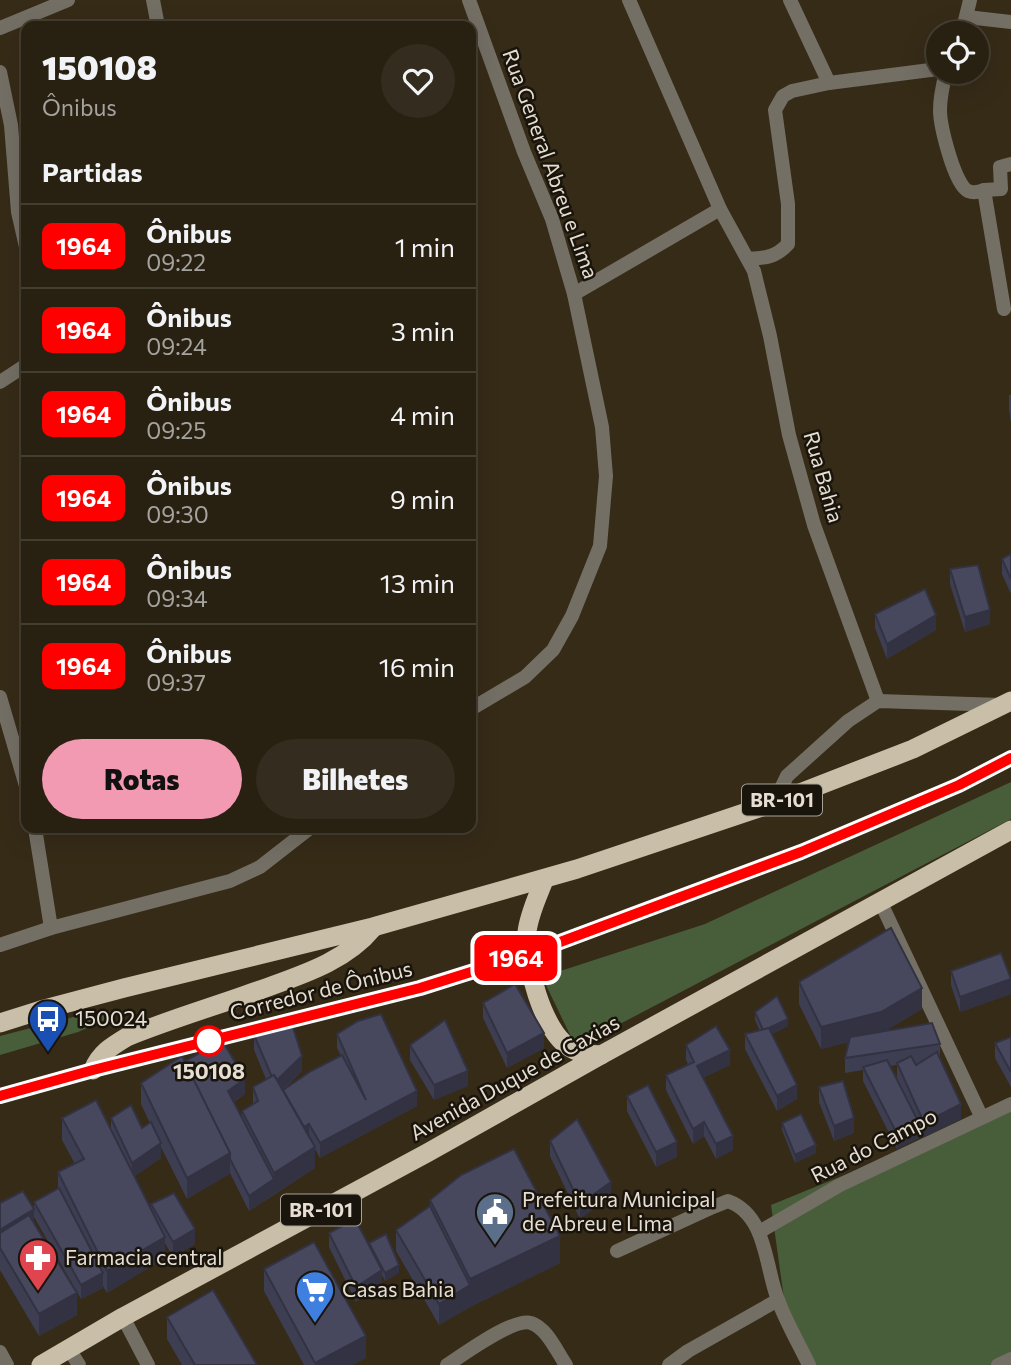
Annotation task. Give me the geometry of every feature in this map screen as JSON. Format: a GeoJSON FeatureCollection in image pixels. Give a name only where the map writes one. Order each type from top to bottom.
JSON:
{"type":"FeatureCollection","features":[{"type":"Feature","properties":{"kind":"highway","name":"BR-101"},"geometry":{"type":"LineString","coordinates":[[0,1023],[124,988],[373,927],[544,880],[774,803],[913,749],[1007,703]]}},
{"type":"Feature","properties":{"kind":"highway","name":"Avenida Duque de Caxias"},"geometry":{"type":"LineString","coordinates":[[41,1365],[74,1357],[123,1317],[414,1160],[1011,830]]}},
{"type":"Feature","properties":{"kind":"highway"},"geometry":{"type":"LineString","coordinates":[[544,880],[527,932],[531,975],[538,1000],[567,1046],[583,1054],[601,1055]]}},
{"type":"Feature","properties":{"kind":"highway"},"geometry":{"type":"LineString","coordinates":[[93,1070],[107,1049],[127,1037],[312,971],[345,954],[363,940],[373,927]]}},
{"type":"Feature","properties":{"kind":"street"},"geometry":{"type":"LineString","coordinates":[[0,28],[68,0]]}},
{"type":"Feature","properties":{"kind":"street"},"geometry":{"type":"LineString","coordinates":[[153,0],[157,21]]}},
{"type":"Feature","properties":{"kind":"street","name":"Rua General Abreu e Lima"},"geometry":{"type":"LineString","coordinates":[[469,0],[524,152],[552,219],[574,294],[602,427],[606,476],[600,547],[572,616],[552,650],[525,677],[476,706]]}},
{"type":"Feature","properties":{"kind":"street","name":"Rua Bahia"},"geometry":{"type":"LineString","coordinates":[[629,0],[720,209],[749,259],[770,336],[789,435],[814,525],[878,701]]}},
{"type":"Feature","properties":{"kind":"street"},"geometry":{"type":"LineString","coordinates":[[790,0],[829,83]]}},
{"type":"Feature","properties":{"kind":"street"},"geometry":{"type":"LineString","coordinates":[[966,21],[970,0]]}},
{"type":"Feature","properties":{"kind":"street"},"geometry":{"type":"LineString","coordinates":[[967,17],[1011,22]]}},
{"type":"Feature","properties":{"kind":"street"},"geometry":{"type":"LineString","coordinates":[[749,259],[768,258],[779,254],[788,244],[788,204],[775,110],[777,102],[792,91],[829,83],[926,71]]}},
{"type":"Feature","properties":{"kind":"street"},"geometry":{"type":"LineString","coordinates":[[0,72],[11,125],[21,225]]}},
{"type":"Feature","properties":{"kind":"street"},"geometry":{"type":"LineString","coordinates":[[943,84],[940,113],[952,164],[965,190],[970,192],[1001,189],[1000,167],[1011,164]]}},
{"type":"Feature","properties":{"kind":"street"},"geometry":{"type":"LineString","coordinates":[[984,190],[1004,309]]}},
{"type":"Feature","properties":{"kind":"street"},"geometry":{"type":"LineString","coordinates":[[574,294],[720,209]]}},
{"type":"Feature","properties":{"kind":"street"},"geometry":{"type":"LineString","coordinates":[[0,382],[21,368]]}},
{"type":"Feature","properties":{"kind":"street"},"geometry":{"type":"LineString","coordinates":[[0,697],[21,769]]}},
{"type":"Feature","properties":{"kind":"street"},"geometry":{"type":"LineString","coordinates":[[774,803],[787,776],[848,721],[878,701],[1007,703]]}},
{"type":"Feature","properties":{"kind":"street","name":"Corredor de Ônibus"},"geometry":{"type":"LineString","coordinates":[[0,1096],[420,988],[528,954],[801,852],[959,785],[1011,758]]}},
{"type":"Feature","properties":{"kind":"street"},"geometry":{"type":"LineString","coordinates":[[36,833],[51,928]]}},
{"type":"Feature","properties":{"kind":"street"},"geometry":{"type":"LineString","coordinates":[[0,945],[51,928],[230,881],[260,867],[291,834]]}},
{"type":"Feature","properties":{"kind":"street"},"geometry":{"type":"LineString","coordinates":[[880,901],[981,1116]]}},
{"type":"Feature","properties":{"kind":"street","name":"Rua do Campo"},"geometry":{"type":"LineString","coordinates":[[759,1232],[840,1185],[1011,1104]]}},
{"type":"Feature","properties":{"kind":"street"},"geometry":{"type":"LineString","coordinates":[[617,1251],[728,1201],[738,1205],[759,1232],[778,1300],[809,1365]]}},
{"type":"Feature","properties":{"kind":"street"},"geometry":{"type":"LineString","coordinates":[[669,1365],[688,1351],[778,1300]]}},
{"type":"Feature","properties":{"kind":"street"},"geometry":{"type":"LineString","coordinates":[[123,1317],[148,1365]]}},
{"type":"Feature","properties":{"kind":"street"},"geometry":{"type":"LineString","coordinates":[[447,1365],[510,1326],[523,1322],[533,1323],[540,1329],[566,1365]]}},
{"type":"Feature","properties":{"kind":"street"},"geometry":{"type":"LineString","coordinates":[[0,1352],[7,1365]]}},
{"type":"Feature","properties":{"kind":"street"},"geometry":{"type":"LineString","coordinates":[[998,1365],[1011,1359]]}},
{"type":"Feature","properties":{"kind":"green space"},"geometry":{"type":"Polygon","coordinates":[[[1011,782],[1011,819],[576,1047],[542,977],[705,924],[1011,782]]]}},
{"type":"Feature","properties":{"kind":"green space"},"geometry":{"type":"Polygon","coordinates":[[[130,1009],[78,1032],[0,1055],[0,1036],[77,1016],[130,1009]]]}},
{"type":"Feature","properties":{"kind":"green space"},"geometry":{"type":"Polygon","coordinates":[[[1011,1107],[1011,1365],[815,1365],[784,1299],[771,1205],[1011,1107]]]}},
{"type":"Feature","properties":{"kind":"building"},"geometry":{"type":"Polygon","coordinates":[[[1011,554],[1011,579],[1002,559],[1011,554]]]}},
{"type":"Feature","properties":{"kind":"building"},"geometry":{"type":"Polygon","coordinates":[[[978,565],[990,610],[965,617],[950,569],[978,565]]]}},
{"type":"Feature","properties":{"kind":"building"},"geometry":{"type":"Polygon","coordinates":[[[925,589],[936,615],[887,644],[875,614],[925,589]]]}},
{"type":"Feature","properties":{"kind":"building"},"geometry":{"type":"Polygon","coordinates":[[[891,928],[922,988],[881,1012],[821,1027],[799,982],[891,928]]]}},
{"type":"Feature","properties":{"kind":"building"},"geometry":{"type":"Polygon","coordinates":[[[1001,953],[1011,979],[960,997],[951,971],[1001,953]]]}},
{"type":"Feature","properties":{"kind":"building"},"geometry":{"type":"Polygon","coordinates":[[[515,984],[544,1033],[507,1053],[483,1003],[515,984]]]}},
{"type":"Feature","properties":{"kind":"building"},"geometry":{"type":"Polygon","coordinates":[[[777,996],[788,1019],[763,1030],[755,1012],[777,996]]]}},
{"type":"Feature","properties":{"kind":"building"},"geometry":{"type":"Polygon","coordinates":[[[381,1014],[417,1091],[320,1143],[309,1124],[304,1127],[283,1090],[342,1055],[366,1100],[337,1034],[358,1021],[381,1014]]]}},
{"type":"Feature","properties":{"kind":"building"},"geometry":{"type":"Polygon","coordinates":[[[445,1020],[468,1071],[434,1085],[410,1045],[445,1020]]]}},
{"type":"Feature","properties":{"kind":"building"},"geometry":{"type":"Polygon","coordinates":[[[291,1021],[302,1056],[277,1080],[274,1075],[272,1077],[254,1035],[291,1021]]]}},
{"type":"Feature","properties":{"kind":"building"},"geometry":{"type":"Polygon","coordinates":[[[932,1023],[940,1044],[845,1058],[850,1037],[932,1023]]]}},
{"type":"Feature","properties":{"kind":"building"},"geometry":{"type":"Polygon","coordinates":[[[716,1026],[730,1050],[697,1066],[733,1136],[716,1144],[704,1122],[693,1129],[666,1075],[694,1062],[686,1045],[716,1026]]]}},
{"type":"Feature","properties":{"kind":"building"},"geometry":{"type":"Polygon","coordinates":[[[769,1028],[797,1085],[777,1096],[745,1034],[769,1028]]]}},
{"type":"Feature","properties":{"kind":"building"},"geometry":{"type":"Polygon","coordinates":[[[1011,1037],[1011,1072],[995,1043],[1011,1037]]]}},
{"type":"Feature","properties":{"kind":"building"},"geometry":{"type":"Polygon","coordinates":[[[222,1040],[245,1079],[228,1091],[274,1179],[249,1196],[184,1062],[222,1040]]]}},
{"type":"Feature","properties":{"kind":"building"},"geometry":{"type":"Polygon","coordinates":[[[937,1052],[961,1104],[924,1123],[897,1063],[911,1056],[916,1065],[937,1052]]]}},
{"type":"Feature","properties":{"kind":"building"},"geometry":{"type":"Polygon","coordinates":[[[182,1056],[230,1153],[187,1178],[141,1083],[182,1056]]]}},
{"type":"Feature","properties":{"kind":"building"},"geometry":{"type":"Polygon","coordinates":[[[887,1060],[919,1123],[897,1134],[863,1067],[887,1060]]]}},
{"type":"Feature","properties":{"kind":"building"},"geometry":{"type":"Polygon","coordinates":[[[274,1075],[315,1147],[274,1173],[242,1111],[258,1101],[253,1087],[274,1075]]]}},
{"type":"Feature","properties":{"kind":"building"},"geometry":{"type":"Polygon","coordinates":[[[843,1081],[854,1118],[834,1126],[819,1087],[843,1081]]]}},
{"type":"Feature","properties":{"kind":"building"},"geometry":{"type":"Polygon","coordinates":[[[648,1085],[677,1142],[656,1152],[627,1096],[648,1085]]]}},
{"type":"Feature","properties":{"kind":"building"},"geometry":{"type":"Polygon","coordinates":[[[96,1100],[165,1237],[107,1271],[58,1172],[84,1159],[62,1118],[96,1100]]]}},
{"type":"Feature","properties":{"kind":"building"},"geometry":{"type":"Polygon","coordinates":[[[131,1105],[142,1128],[151,1122],[161,1143],[132,1163],[111,1118],[131,1105]]]}},
{"type":"Feature","properties":{"kind":"building"},"geometry":{"type":"Polygon","coordinates":[[[801,1114],[816,1145],[795,1155],[782,1123],[801,1114]]]}},
{"type":"Feature","properties":{"kind":"building"},"geometry":{"type":"Polygon","coordinates":[[[577,1119],[611,1182],[580,1204],[550,1141],[577,1119]]]}},
{"type":"Feature","properties":{"kind":"building","name":"Prefeitura Municipal de Abreu e Lima"},"geometry":{"type":"Polygon","coordinates":[[[514,1149],[560,1236],[470,1279],[430,1200],[461,1175],[514,1149]]]}},
{"type":"Feature","properties":{"kind":"building"},"geometry":{"type":"Polygon","coordinates":[[[59,1188],[103,1273],[81,1285],[34,1202],[59,1188]]]}},
{"type":"Feature","properties":{"kind":"building"},"geometry":{"type":"Polygon","coordinates":[[[23,1191],[34,1209],[0,1230],[0,1203],[23,1191]]]}},
{"type":"Feature","properties":{"kind":"building"},"geometry":{"type":"Polygon","coordinates":[[[174,1193],[195,1229],[173,1242],[151,1204],[174,1193]]]}},
{"type":"Feature","properties":{"kind":"building"},"geometry":{"type":"Polygon","coordinates":[[[430,1206],[470,1285],[439,1304],[396,1230],[430,1206]]]}},
{"type":"Feature","properties":{"kind":"building"},"geometry":{"type":"Polygon","coordinates":[[[29,1215],[77,1293],[39,1314],[0,1248],[0,1233],[29,1215]]]}},
{"type":"Feature","properties":{"kind":"building"},"geometry":{"type":"Polygon","coordinates":[[[355,1219],[382,1270],[356,1287],[329,1233],[355,1219]]]}},
{"type":"Feature","properties":{"kind":"building"},"geometry":{"type":"Polygon","coordinates":[[[386,1234],[399,1265],[385,1273],[369,1243],[386,1234]]]}},
{"type":"Feature","properties":{"kind":"building","name":"Casas Bahia"},"geometry":{"type":"Polygon","coordinates":[[[314,1242],[366,1336],[315,1363],[264,1269],[314,1242]]]}},
{"type":"Feature","properties":{"kind":"building"},"geometry":{"type":"Polygon","coordinates":[[[213,1290],[257,1365],[195,1365],[167,1317],[213,1290]]]}},
{"type":"Feature","properties":{"kind":"bus line","name":"1964"},"geometry":{"type":"LineString","coordinates":[[0,1096],[420,988],[528,954],[801,852],[959,785],[1011,758]]}},
{"type":"Feature","properties":{"kind":"place","name":"150108"},"geometry":{"type":"Point","coordinates":[209,1041]}},
{"type":"Feature","properties":{"kind":"place","name":"150024"},"geometry":{"type":"Point","coordinates":[48,1053]}},
{"type":"Feature","properties":{"kind":"place","name":"Prefeitura Municipal de Abreu e Lima"},"geometry":{"type":"Point","coordinates":[495,1246]}},
{"type":"Feature","properties":{"kind":"place","name":"Farmacia central"},"geometry":{"type":"Point","coordinates":[38,1292]}},
{"type":"Feature","properties":{"kind":"place","name":"Casas Bahia"},"geometry":{"type":"Point","coordinates":[315,1324]}}]}
